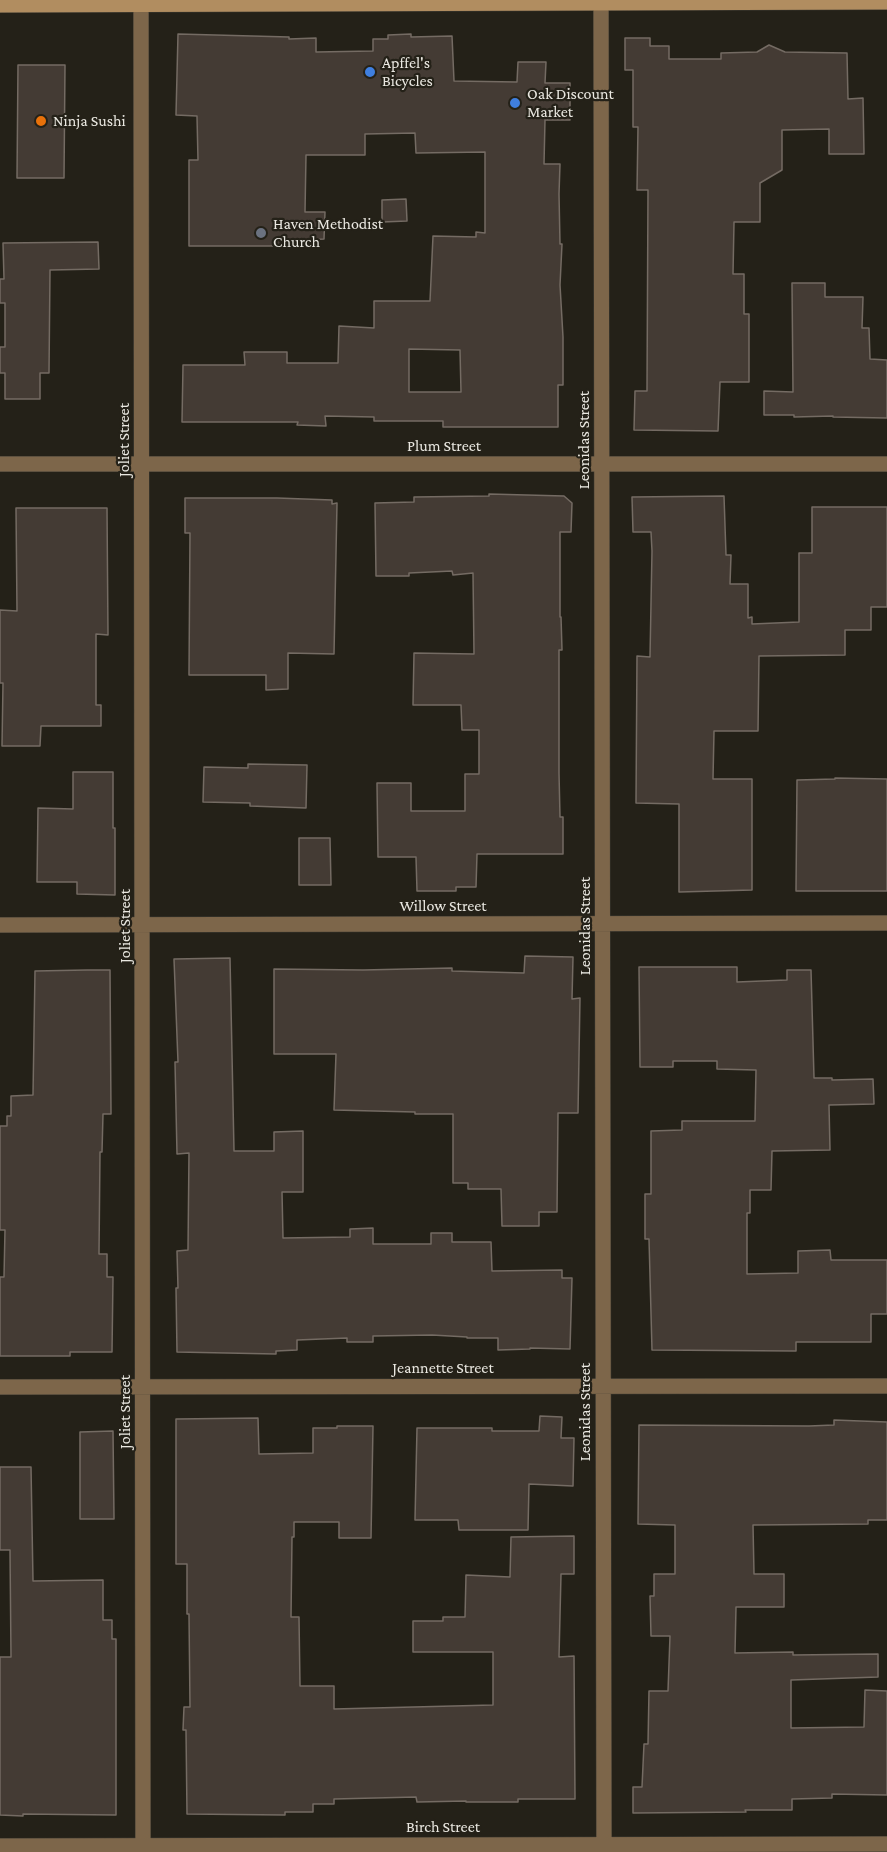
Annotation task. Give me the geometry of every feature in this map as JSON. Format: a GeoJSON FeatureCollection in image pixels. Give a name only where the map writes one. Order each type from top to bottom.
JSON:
{"type":"FeatureCollection","features":[{"type":"Feature","properties":{"kind":"main road"},"geometry":{"type":"LineString","coordinates":[[0,5],[141,2],[887,2]]}},
{"type":"Feature","properties":{"kind":"street","name":"Joliet Street"},"geometry":{"type":"LineString","coordinates":[[141,2],[143,1849]]}},
{"type":"Feature","properties":{"kind":"street","name":"Leonidas Street"},"geometry":{"type":"LineString","coordinates":[[602,2],[604,1848]]}},
{"type":"Feature","properties":{"kind":"street","name":"Plum Street"},"geometry":{"type":"LineString","coordinates":[[0,464],[887,464]]}},
{"type":"Feature","properties":{"kind":"street","name":"Willow Street"},"geometry":{"type":"LineString","coordinates":[[0,926],[887,923]]}},
{"type":"Feature","properties":{"kind":"street","name":"Jeannette Street"},"geometry":{"type":"LineString","coordinates":[[0,1387],[887,1386]]}},
{"type":"Feature","properties":{"kind":"street","name":"Birch Street"},"geometry":{"type":"LineString","coordinates":[[0,1846],[143,1849],[604,1848],[887,1844]]}},
{"type":"Feature","properties":{"kind":"building"},"geometry":{"type":"Polygon","coordinates":[[[178,34],[316,38],[316,52],[373,51],[373,39],[388,39],[388,35],[452,36],[454,81],[517,82],[518,62],[546,62],[545,83],[570,83],[570,120],[545,120],[544,164],[560,164],[563,385],[558,385],[558,427],[443,427],[443,421],[374,421],[374,417],[325,416],[326,426],[297,425],[298,422],[182,422],[183,365],[245,365],[244,352],[287,352],[287,363],[338,363],[339,326],[374,328],[374,301],[430,301],[433,236],[476,237],[476,232],[485,233],[485,152],[416,153],[415,133],[365,134],[365,155],[306,155],[305,212],[325,212],[324,239],[304,240],[305,246],[189,246],[189,160],[198,160],[197,116],[176,115],[178,34]],[[409,349],[409,392],[461,392],[460,350],[409,349]]]}},
{"type":"Feature","properties":{"kind":"building"},"geometry":{"type":"Polygon","coordinates":[[[625,38],[650,38],[650,46],[669,46],[669,59],[721,59],[721,53],[757,52],[769,45],[785,52],[847,53],[848,99],[863,98],[864,154],[829,154],[829,129],[782,130],[782,170],[760,183],[760,222],[734,222],[733,274],[744,274],[744,314],[749,314],[749,382],[720,382],[718,431],[634,430],[635,391],[647,391],[648,190],[637,190],[638,127],[633,127],[633,70],[625,70],[625,38]]]}},
{"type":"Feature","properties":{"kind":"building","name":"Ninja Sushi"},"geometry":{"type":"Polygon","coordinates":[[[18,65],[65,65],[64,178],[17,178],[18,65]]]}},
{"type":"Feature","properties":{"kind":"building"},"geometry":{"type":"Polygon","coordinates":[[[406,199],[407,221],[382,222],[382,200],[406,199]]]}},
{"type":"Feature","properties":{"kind":"building"},"geometry":{"type":"Polygon","coordinates":[[[98,242],[99,269],[50,270],[49,373],[40,373],[40,399],[5,399],[5,373],[0,373],[0,347],[5,347],[5,303],[0,303],[0,279],[4,279],[3,243],[98,242]]]}},
{"type":"Feature","properties":{"kind":"building"},"geometry":{"type":"Polygon","coordinates":[[[792,283],[825,283],[825,297],[863,297],[862,328],[869,328],[870,359],[887,360],[887,418],[764,415],[764,391],[793,392],[792,283]]]}},
{"type":"Feature","properties":{"kind":"building"},"geometry":{"type":"Polygon","coordinates":[[[489,494],[564,496],[572,503],[571,532],[560,532],[562,650],[559,650],[559,773],[560,817],[563,817],[563,854],[477,854],[476,887],[456,887],[456,891],[417,891],[416,857],[378,857],[377,783],[411,783],[411,811],[465,811],[465,774],[479,774],[479,730],[462,730],[461,705],[413,705],[414,653],[474,654],[473,573],[453,575],[452,571],[409,573],[409,576],[376,576],[375,503],[414,502],[414,497],[489,496],[489,494]]]}},
{"type":"Feature","properties":{"kind":"building"},"geometry":{"type":"Polygon","coordinates":[[[724,496],[726,555],[731,555],[730,584],[748,584],[748,618],[752,617],[752,624],[799,622],[799,553],[812,553],[812,507],[887,507],[887,607],[871,607],[871,630],[845,630],[845,655],[759,656],[758,731],[714,731],[713,779],[752,779],[752,890],[679,892],[679,804],[636,803],[637,656],[650,657],[652,551],[651,532],[633,532],[632,497],[724,496]]]}},
{"type":"Feature","properties":{"kind":"building"},"geometry":{"type":"Polygon","coordinates":[[[185,498],[277,498],[332,500],[332,504],[337,503],[334,654],[288,653],[288,689],[266,690],[266,675],[189,675],[190,533],[185,533],[185,498]]]}},
{"type":"Feature","properties":{"kind":"building"},"geometry":{"type":"Polygon","coordinates":[[[16,508],[107,508],[108,635],[96,634],[96,705],[101,705],[101,726],[41,726],[40,746],[2,746],[3,683],[0,683],[0,610],[17,611],[16,508]]]}},
{"type":"Feature","properties":{"kind":"building"},"geometry":{"type":"Polygon","coordinates":[[[248,764],[307,765],[306,808],[203,802],[204,767],[248,768],[248,764]]]}},
{"type":"Feature","properties":{"kind":"building"},"geometry":{"type":"Polygon","coordinates":[[[73,772],[113,772],[115,895],[77,894],[77,882],[37,882],[38,808],[73,809],[73,772]]]}},
{"type":"Feature","properties":{"kind":"building"},"geometry":{"type":"Polygon","coordinates":[[[887,779],[887,891],[796,891],[797,780],[887,779]]]}},
{"type":"Feature","properties":{"kind":"building"},"geometry":{"type":"Polygon","coordinates":[[[299,838],[330,838],[331,885],[299,885],[299,838]]]}},
{"type":"Feature","properties":{"kind":"building"},"geometry":{"type":"Polygon","coordinates":[[[525,956],[573,957],[572,999],[580,998],[578,1113],[558,1113],[557,1212],[539,1212],[539,1226],[502,1226],[501,1189],[468,1189],[468,1183],[453,1183],[453,1114],[334,1110],[336,1054],[274,1054],[274,969],[452,968],[452,971],[524,973],[525,956]]]}},
{"type":"Feature","properties":{"kind":"building"},"geometry":{"type":"Polygon","coordinates":[[[230,958],[234,1151],[274,1151],[274,1132],[303,1131],[303,1192],[282,1192],[283,1238],[350,1237],[350,1229],[373,1228],[373,1244],[431,1244],[431,1233],[452,1233],[452,1242],[491,1242],[492,1271],[562,1270],[562,1278],[572,1278],[570,1349],[498,1350],[498,1338],[432,1335],[373,1336],[373,1342],[347,1342],[347,1338],[297,1340],[297,1350],[276,1351],[276,1354],[177,1352],[177,1251],[188,1250],[189,1153],[177,1154],[175,1062],[178,1062],[174,959],[230,958]]]}},
{"type":"Feature","properties":{"kind":"building"},"geometry":{"type":"Polygon","coordinates":[[[639,967],[737,967],[737,982],[787,980],[787,970],[811,970],[814,1078],[873,1079],[874,1104],[829,1105],[830,1150],[772,1151],[771,1190],[750,1190],[750,1213],[747,1213],[747,1274],[798,1273],[798,1251],[830,1250],[831,1260],[887,1260],[887,1314],[871,1314],[871,1342],[796,1342],[796,1351],[652,1350],[649,1239],[645,1239],[645,1194],[651,1194],[651,1131],[682,1130],[682,1121],[755,1121],[756,1070],[717,1069],[717,1061],[673,1061],[673,1067],[640,1067],[639,967]]]}},
{"type":"Feature","properties":{"kind":"building"},"geometry":{"type":"Polygon","coordinates":[[[110,970],[111,1114],[103,1114],[102,1152],[100,1152],[99,1254],[107,1254],[107,1277],[113,1277],[112,1352],[70,1352],[70,1356],[0,1356],[0,1277],[4,1277],[5,1230],[0,1230],[0,1126],[7,1126],[7,1116],[11,1116],[11,1096],[33,1095],[35,971],[110,970]]]}},
{"type":"Feature","properties":{"kind":"building"},"geometry":{"type":"Polygon","coordinates":[[[540,1416],[562,1417],[561,1438],[574,1438],[573,1486],[529,1484],[528,1530],[459,1530],[458,1520],[415,1520],[417,1428],[492,1428],[492,1431],[539,1431],[540,1416]]]}},
{"type":"Feature","properties":{"kind":"building"},"geometry":{"type":"Polygon","coordinates":[[[258,1418],[259,1454],[313,1453],[313,1428],[373,1426],[371,1538],[339,1538],[339,1522],[294,1522],[291,1617],[299,1617],[300,1686],[334,1686],[334,1709],[493,1705],[493,1652],[413,1652],[413,1621],[443,1621],[443,1617],[465,1617],[466,1575],[510,1577],[511,1537],[574,1536],[574,1574],[561,1574],[559,1657],[574,1656],[575,1799],[518,1799],[518,1802],[417,1802],[416,1797],[334,1799],[334,1804],[313,1804],[313,1812],[285,1812],[285,1815],[187,1814],[186,1730],[183,1730],[184,1707],[190,1707],[189,1614],[187,1614],[187,1564],[176,1564],[176,1419],[258,1418]]]}},
{"type":"Feature","properties":{"kind":"building"},"geometry":{"type":"Polygon","coordinates":[[[834,1420],[887,1422],[887,1520],[868,1520],[868,1524],[753,1525],[754,1574],[784,1574],[784,1607],[736,1607],[735,1653],[878,1654],[878,1677],[791,1680],[791,1728],[864,1727],[865,1690],[887,1691],[887,1795],[832,1794],[832,1798],[792,1799],[792,1810],[633,1813],[633,1787],[642,1787],[644,1744],[648,1744],[649,1691],[668,1691],[670,1636],[651,1636],[650,1596],[654,1596],[654,1574],[675,1574],[675,1525],[638,1524],[639,1425],[809,1426],[834,1425],[834,1420]]]}},
{"type":"Feature","properties":{"kind":"building"},"geometry":{"type":"Polygon","coordinates":[[[113,1431],[114,1519],[80,1519],[80,1432],[113,1431]]]}},
{"type":"Feature","properties":{"kind":"building"},"geometry":{"type":"Polygon","coordinates":[[[0,1467],[31,1467],[33,1581],[103,1580],[103,1620],[112,1620],[112,1639],[116,1639],[116,1815],[0,1815],[0,1657],[11,1657],[10,1550],[0,1550],[0,1467]]]}},
{"type":"Feature","properties":{"kind":"place","name":"Apffel's Bicycles"},"geometry":{"type":"Point","coordinates":[370,72]}},
{"type":"Feature","properties":{"kind":"place","name":"Oak Discount Market"},"geometry":{"type":"Point","coordinates":[515,103]}},
{"type":"Feature","properties":{"kind":"place","name":"Ninja Sushi"},"geometry":{"type":"Point","coordinates":[41,121]}},
{"type":"Feature","properties":{"kind":"place","name":"Haven Methodist Church"},"geometry":{"type":"Point","coordinates":[261,233]}}]}
